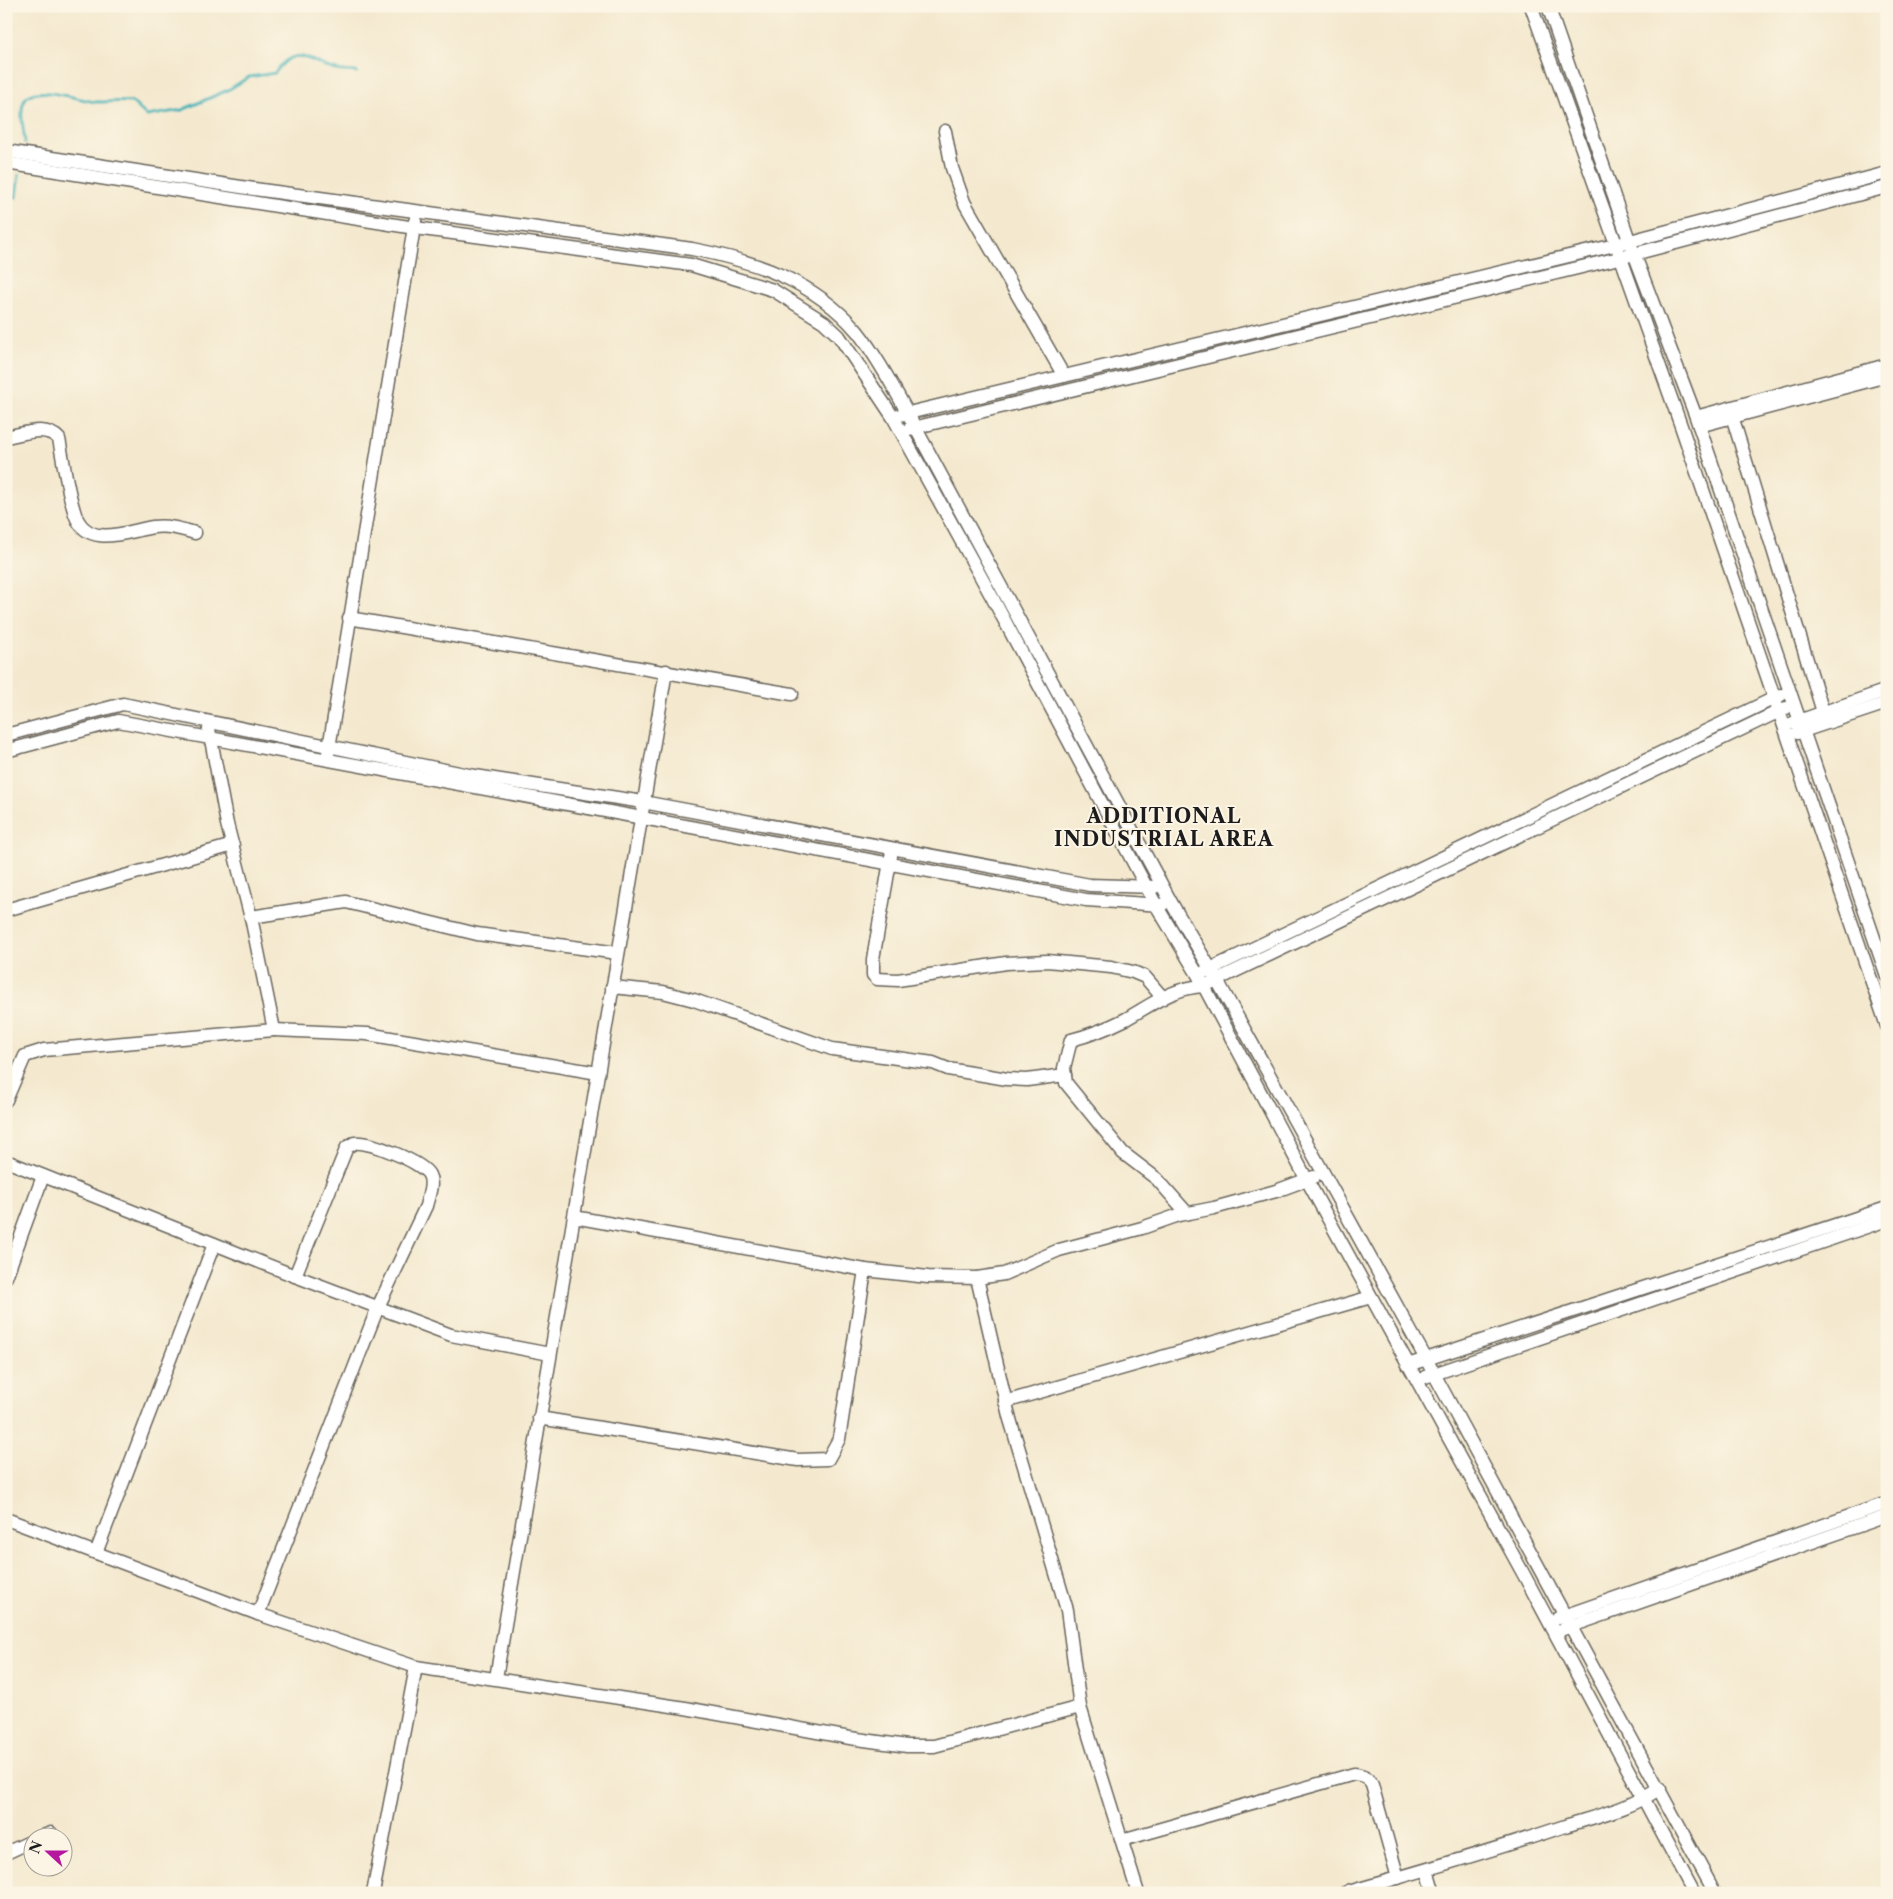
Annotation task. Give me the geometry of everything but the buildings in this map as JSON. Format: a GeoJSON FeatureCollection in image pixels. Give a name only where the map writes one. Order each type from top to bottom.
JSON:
{"type":"FeatureCollection","features":[{"type":"Feature","properties":{"kind":"street"},"geometry":{"type":"LineString","coordinates":[[1531,6],[1619,258],[1682,426],[1887,1026]]}},
{"type":"Feature","properties":{"kind":"street"},"geometry":{"type":"LineString","coordinates":[[1548,6],[1634,254],[1697,421],[1789,691],[1803,725],[1887,976]]}},
{"type":"Feature","properties":{"kind":"street"},"geometry":{"type":"LineString","coordinates":[[945,131],[952,168],[964,202],[1064,376]]}},
{"type":"Feature","properties":{"kind":"street"},"geometry":{"type":"LineString","coordinates":[[6,151],[732,256],[765,267],[798,284],[833,308],[849,323],[872,351],[908,414],[1172,904],[1214,974],[1426,1359],[1660,1788],[1715,1893]]}},
{"type":"Feature","properties":{"kind":"street"},"geometry":{"type":"LineString","coordinates":[[6,163],[415,228],[691,265],[759,284],[801,306],[824,322],[839,336],[893,417],[992,597],[1149,888],[1156,905],[1201,980],[1307,1180],[1552,1627],[1694,1893]]}},
{"type":"Feature","properties":{"kind":"street"},"geometry":{"type":"LineString","coordinates":[[893,417],[1615,245],[1887,173]]}},
{"type":"Feature","properties":{"kind":"street"},"geometry":{"type":"LineString","coordinates":[[900,431],[1619,258],[1887,188]]}},
{"type":"Feature","properties":{"kind":"street"},"geometry":{"type":"LineString","coordinates":[[328,753],[415,228],[416,211]]}},
{"type":"Feature","properties":{"kind":"street"},"geometry":{"type":"LineString","coordinates":[[1449,284],[1454,298]]}},
{"type":"Feature","properties":{"kind":"street"},"geometry":{"type":"LineString","coordinates":[[1697,421],[1887,365]]}},
{"type":"Feature","properties":{"kind":"street"},"geometry":{"type":"LineString","coordinates":[[1697,421],[1732,416],[1887,376]]}},
{"type":"Feature","properties":{"kind":"street"},"geometry":{"type":"LineString","coordinates":[[1732,416],[1823,712]]}},
{"type":"Feature","properties":{"kind":"street"},"geometry":{"type":"LineString","coordinates":[[6,437],[42,430],[54,434],[59,439],[76,516],[82,527],[91,534],[116,536],[155,527],[177,527],[195,532]]}},
{"type":"Feature","properties":{"kind":"street"},"geometry":{"type":"LineString","coordinates":[[349,618],[792,694]]}},
{"type":"Feature","properties":{"kind":"street"},"geometry":{"type":"LineString","coordinates":[[496,1678],[666,671]]}},
{"type":"Feature","properties":{"kind":"street"},"geometry":{"type":"LineString","coordinates":[[1803,725],[1823,712],[1887,690]]}},
{"type":"Feature","properties":{"kind":"street"},"geometry":{"type":"LineString","coordinates":[[1214,974],[1789,691]]}},
{"type":"Feature","properties":{"kind":"street"},"geometry":{"type":"LineString","coordinates":[[1786,731],[1887,703]]}},
{"type":"Feature","properties":{"kind":"street"},"geometry":{"type":"LineString","coordinates":[[6,735],[123,704],[209,722],[328,753],[641,817],[1086,900],[1156,905],[1172,904]]}},
{"type":"Feature","properties":{"kind":"street"},"geometry":{"type":"LineString","coordinates":[[1187,1213],[1157,1179],[1123,1153],[1066,1083],[1064,1068],[1072,1040],[1097,1033],[1201,980],[1794,704]]}},
{"type":"Feature","properties":{"kind":"street"},"geometry":{"type":"LineString","coordinates":[[6,751],[118,721],[644,802],[1090,885],[1163,887]]}},
{"type":"Feature","properties":{"kind":"street"},"geometry":{"type":"LineString","coordinates":[[209,722],[208,736],[251,917],[274,1030]]}},
{"type":"Feature","properties":{"kind":"street"},"geometry":{"type":"LineString","coordinates":[[6,910],[233,845]]}},
{"type":"Feature","properties":{"kind":"street"},"geometry":{"type":"LineString","coordinates":[[892,849],[873,960],[873,975],[877,979],[898,980],[1006,963],[1047,961],[1112,967],[1133,972],[1145,977],[1163,998]]}},
{"type":"Feature","properties":{"kind":"street"},"geometry":{"type":"LineString","coordinates":[[251,917],[346,902],[477,934],[618,953]]}},
{"type":"Feature","properties":{"kind":"street"},"geometry":{"type":"LineString","coordinates":[[612,987],[663,992],[694,1000],[832,1050],[933,1062],[948,1069],[1007,1079],[1027,1080],[1065,1075]]}},
{"type":"Feature","properties":{"kind":"street"},"geometry":{"type":"LineString","coordinates":[[6,1100],[26,1056],[44,1050],[274,1030],[368,1034],[598,1073]]}},
{"type":"Feature","properties":{"kind":"street"},"geometry":{"type":"LineString","coordinates":[[258,1614],[378,1307],[426,1206],[431,1179],[423,1168],[382,1148],[354,1143],[347,1147],[295,1276]]}},
{"type":"Feature","properties":{"kind":"street"},"geometry":{"type":"LineString","coordinates":[[6,1161],[295,1276],[452,1335],[550,1354]]}},
{"type":"Feature","properties":{"kind":"street"},"geometry":{"type":"LineString","coordinates":[[574,1217],[865,1270],[928,1277],[977,1278],[1004,1274],[1059,1250],[1142,1228],[1187,1213],[1214,1208],[1323,1174]]}},
{"type":"Feature","properties":{"kind":"street"},"geometry":{"type":"LineString","coordinates":[[6,1277],[43,1176]]}},
{"type":"Feature","properties":{"kind":"street"},"geometry":{"type":"LineString","coordinates":[[1408,1365],[1887,1208]]}},
{"type":"Feature","properties":{"kind":"street"},"geometry":{"type":"LineString","coordinates":[[1416,1380],[1887,1220]]}},
{"type":"Feature","properties":{"kind":"street"},"geometry":{"type":"LineString","coordinates":[[96,1553],[214,1244]]}},
{"type":"Feature","properties":{"kind":"street"},"geometry":{"type":"LineString","coordinates":[[540,1418],[798,1460],[828,1459],[839,1439],[865,1270]]}},
{"type":"Feature","properties":{"kind":"street"},"geometry":{"type":"LineString","coordinates":[[977,1278],[1006,1402],[1067,1610],[1080,1707],[1138,1893]]}},
{"type":"Feature","properties":{"kind":"street"},"geometry":{"type":"LineString","coordinates":[[1006,1402],[1371,1297]]}},
{"type":"Feature","properties":{"kind":"street"},"geometry":{"type":"LineString","coordinates":[[1552,1627],[1887,1503]]}},
{"type":"Feature","properties":{"kind":"street"},"geometry":{"type":"LineString","coordinates":[[1569,1621],[1887,1516]]}},
{"type":"Feature","properties":{"kind":"street"},"geometry":{"type":"LineString","coordinates":[[6,1519],[258,1614],[416,1667],[496,1678],[907,1746],[934,1746],[1080,1707]]}},
{"type":"Feature","properties":{"kind":"street"},"geometry":{"type":"LineString","coordinates":[[374,1893],[416,1667]]}},
{"type":"Feature","properties":{"kind":"street"},"geometry":{"type":"LineString","coordinates":[[1122,1840],[1354,1774],[1360,1774],[1366,1777],[1372,1785],[1398,1878]]}},
{"type":"Feature","properties":{"kind":"street"},"geometry":{"type":"LineString","coordinates":[[1345,1893],[1427,1870],[1643,1800],[1660,1788]]}},
{"type":"Feature","properties":{"kind":"street"},"geometry":{"type":"LineString","coordinates":[[6,1853],[22,1846]]}},
{"type":"Feature","properties":{"kind":"street"},"geometry":{"type":"LineString","coordinates":[[1427,1870],[1434,1893]]}},
{"type":"Feature","properties":{"kind":"waterway"},"geometry":{"type":"LineString","coordinates":[[25,143],[22,116],[24,101],[29,96],[37,93],[58,94],[97,102],[132,102],[147,116],[182,110],[228,90],[249,77],[275,73],[282,64],[296,56],[336,70],[357,72]]}},
{"type":"Feature","properties":{"kind":"waterway"},"geometry":{"type":"LineString","coordinates":[[6,198],[16,197],[19,175]]}},
{"type":"Feature","properties":{"kind":"district","name":"ADDITIONAL INDUSTRIAL AREA"},"geometry":{"type":"Point","coordinates":[1164,828]}}]}
